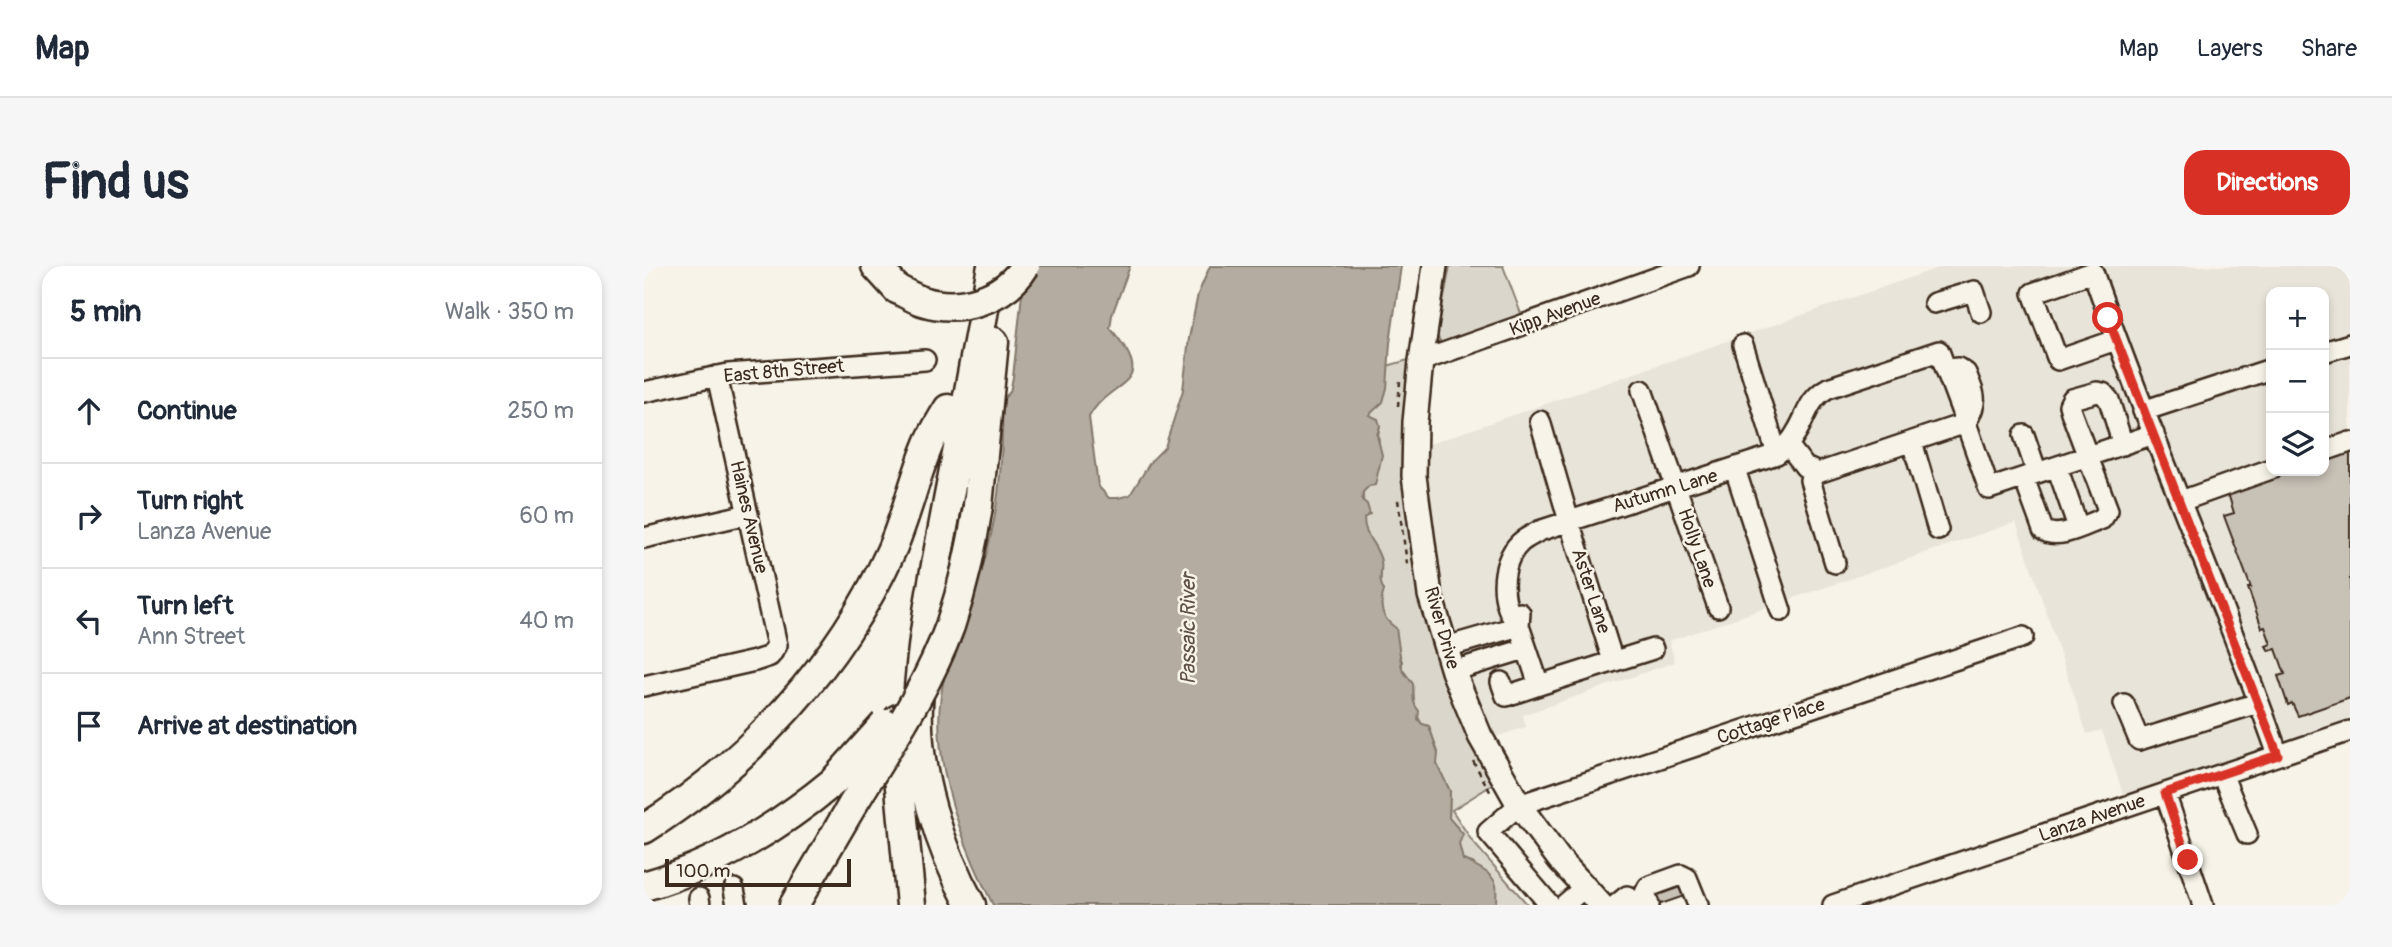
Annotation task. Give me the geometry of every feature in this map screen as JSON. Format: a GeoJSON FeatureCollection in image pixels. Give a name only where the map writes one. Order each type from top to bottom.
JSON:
{"type":"FeatureCollection","features":[{"type":"Feature","properties":{"kind":"highway"},"geometry":{"type":"LineString","coordinates":[[876,266],[897,289],[921,301],[946,306],[970,304],[989,297],[1007,286],[1025,266]]}},
{"type":"Feature","properties":{"kind":"highway"},"geometry":{"type":"LineString","coordinates":[[911,905],[898,766],[898,720],[904,667],[975,266]]}},
{"type":"Feature","properties":{"kind":"highway"},"geometry":{"type":"LineString","coordinates":[[971,905],[948,857],[935,817],[923,762],[918,708],[926,617],[992,266]]}},
{"type":"Feature","properties":{"kind":"highway"},"geometry":{"type":"LineString","coordinates":[[794,905],[918,695],[949,628],[972,549],[993,344],[1004,266]]}},
{"type":"Feature","properties":{"kind":"highway"},"geometry":{"type":"LineString","coordinates":[[644,829],[695,794],[762,734],[793,700],[847,629],[891,550],[928,445],[948,409]]}},
{"type":"Feature","properties":{"kind":"highway"},"geometry":{"type":"LineString","coordinates":[[644,886],[670,879],[715,860],[756,838],[796,813],[834,782],[865,748],[920,673],[957,591],[970,548],[978,506]]}},
{"type":"Feature","properties":{"kind":"highway"},"geometry":{"type":"LineString","coordinates":[[904,667],[904,731],[908,775],[925,842],[951,905]]}},
{"type":"Feature","properties":{"kind":"main road","name":"River Drive"},"geometry":{"type":"LineString","coordinates":[[1435,266],[1421,361],[1415,422],[1414,476],[1430,595],[1453,671],[1480,736],[1519,805],[1559,859],[1601,905]]}},
{"type":"Feature","properties":{"kind":"street","name":"Kipp Avenue"},"geometry":{"type":"LineString","coordinates":[[1421,361],[1689,266]]}},
{"type":"Feature","properties":{"kind":"street"},"geometry":{"type":"LineString","coordinates":[[2116,340],[2058,360],[2033,293],[2092,269],[2143,411],[2181,501],[2278,755]]}},
{"type":"Feature","properties":{"kind":"street"},"geometry":{"type":"LineString","coordinates":[[1934,303],[1974,291],[1981,312]]}},
{"type":"Feature","properties":{"kind":"street"},"geometry":{"type":"LineString","coordinates":[[2329,350],[2350,344]]}},
{"type":"Feature","properties":{"kind":"street"},"geometry":{"type":"LineString","coordinates":[[1743,345],[1783,449],[1805,467],[1818,473],[1966,423]]}},
{"type":"Feature","properties":{"kind":"street"},"geometry":{"type":"LineString","coordinates":[[1783,449],[1798,431],[1809,404],[1838,376],[1871,373],[1939,351],[1990,489],[2154,434]]}},
{"type":"Feature","properties":{"kind":"street","name":"East 8th Street"},"geometry":{"type":"LineString","coordinates":[[644,392],[717,376],[925,360]]}},
{"type":"Feature","properties":{"kind":"street"},"geometry":{"type":"LineString","coordinates":[[2143,411],[2266,371]]}},
{"type":"Feature","properties":{"kind":"street","name":"Haines Avenue"},"geometry":{"type":"LineString","coordinates":[[644,686],[770,656],[775,650],[776,638],[717,376]]}},
{"type":"Feature","properties":{"kind":"street","name":"Holly Lane"},"geometry":{"type":"LineString","coordinates":[[1643,390],[1718,607]]}},
{"type":"Feature","properties":{"kind":"street"},"geometry":{"type":"LineString","coordinates":[[2024,435],[2043,530],[2052,535],[2102,519],[2108,510],[2071,412],[2069,405],[2072,399],[2097,392],[2103,393],[2109,400],[2123,445]]}},
{"type":"Feature","properties":{"kind":"street","name":"Aster Lane"},"geometry":{"type":"LineString","coordinates":[[1540,421],[1614,661]]}},
{"type":"Feature","properties":{"kind":"street"},"geometry":{"type":"LineString","coordinates":[[1912,442],[1938,530]]}},
{"type":"Feature","properties":{"kind":"street"},"geometry":{"type":"LineString","coordinates":[[2329,449],[2350,442]]}},
{"type":"Feature","properties":{"kind":"street","name":"Autumn Lane"},"geometry":{"type":"LineString","coordinates":[[1539,685],[1519,626],[1521,615],[1516,577],[1521,557],[1539,531],[1735,469],[1783,449]]}},
{"type":"Feature","properties":{"kind":"street"},"geometry":{"type":"LineString","coordinates":[[2057,467],[2078,527]]}},
{"type":"Feature","properties":{"kind":"street"},"geometry":{"type":"LineString","coordinates":[[1735,469],[1782,611]]}},
{"type":"Feature","properties":{"kind":"street"},"geometry":{"type":"LineString","coordinates":[[1813,471],[1810,480],[1835,564]]}},
{"type":"Feature","properties":{"kind":"street"},"geometry":{"type":"LineString","coordinates":[[2181,501],[2266,471]]}},
{"type":"Feature","properties":{"kind":"street"},"geometry":{"type":"LineString","coordinates":[[644,538],[748,514]]}},
{"type":"Feature","properties":{"kind":"street"},"geometry":{"type":"LineString","coordinates":[[1446,647],[1519,626]]}},
{"type":"Feature","properties":{"kind":"street","name":"Cottage Place"},"geometry":{"type":"LineString","coordinates":[[1519,805],[2024,637]]}},
{"type":"Feature","properties":{"kind":"street"},"geometry":{"type":"LineString","coordinates":[[1453,671],[1525,649]]}},
{"type":"Feature","properties":{"kind":"street"},"geometry":{"type":"LineString","coordinates":[[1500,681],[1506,696],[1653,649]]}},
{"type":"Feature","properties":{"kind":"street"},"geometry":{"type":"LineString","coordinates":[[2124,704],[2139,740],[2259,703]]}},
{"type":"Feature","properties":{"kind":"street","name":"Lanza Avenue"},"geometry":{"type":"LineString","coordinates":[[1833,905],[2350,731]]}},
{"type":"Feature","properties":{"kind":"street"},"geometry":{"type":"LineString","coordinates":[[2222,774],[2247,834]]}},
{"type":"Feature","properties":{"kind":"street"},"geometry":{"type":"LineString","coordinates":[[2165,793],[2203,905]]}},
{"type":"Feature","properties":{"kind":"street"},"geometry":{"type":"LineString","coordinates":[[1519,805],[1488,832],[1550,905]]}},
{"type":"Feature","properties":{"kind":"street"},"geometry":{"type":"LineString","coordinates":[[1649,905],[1645,893],[1648,887],[1681,875],[1688,878],[1698,905]]}},
{"type":"Feature","properties":{"kind":"street"},"geometry":{"type":"LineString","coordinates":[[1564,905],[1584,887]]}},
{"type":"Feature","properties":{"kind":"street"},"geometry":{"type":"LineString","coordinates":[[1616,905],[1627,896],[1638,905]]}},
{"type":"Feature","properties":{"kind":"shaded area"},"geometry":{"type":"Polygon","coordinates":[[[1450,266],[1503,266],[1523,319],[1443,345],[1440,343],[1437,334],[1450,266]]]}},
{"type":"Feature","properties":{"kind":"shaded area"},"geometry":{"type":"Polygon","coordinates":[[[1944,266],[2350,266],[2350,731],[2127,806],[2102,730],[2087,734],[2016,522],[1669,641],[1675,662],[1523,715],[1526,727],[1486,740],[1447,644],[1415,449],[1944,266]]]}},
{"type":"Feature","properties":{"kind":"shaded area"},"geometry":{"type":"Polygon","coordinates":[[[1422,356],[1414,476],[1430,595],[1503,778],[1452,810],[1472,841],[1528,905],[1496,903],[1495,891],[1473,863],[1463,860],[1449,818],[1450,791],[1436,764],[1438,752],[1429,726],[1422,724],[1417,714],[1413,684],[1402,669],[1402,661],[1382,611],[1380,603],[1384,590],[1380,585],[1381,573],[1373,545],[1364,532],[1363,492],[1376,461],[1380,426],[1368,415],[1387,388],[1387,366],[1422,356]]]}},
{"type":"Feature","properties":{"kind":"water","name":"Passaic River"},"geometry":{"type":"Polygon","coordinates":[[[1025,266],[1130,266],[1110,328],[1125,347],[1132,362],[1132,372],[1127,380],[1098,404],[1089,417],[1098,486],[1109,498],[1118,498],[1130,495],[1151,461],[1165,447],[1183,390],[1198,294],[1210,266],[1401,266],[1390,343],[1387,388],[1383,402],[1369,415],[1378,419],[1380,426],[1377,435],[1382,455],[1375,485],[1369,486],[1363,492],[1362,500],[1367,504],[1370,514],[1364,518],[1365,525],[1381,561],[1383,611],[1387,620],[1396,628],[1402,669],[1413,684],[1414,702],[1419,711],[1418,719],[1429,726],[1438,753],[1437,764],[1450,791],[1449,818],[1463,834],[1459,844],[1463,860],[1491,877],[1496,885],[1496,903],[1499,905],[993,905],[969,852],[949,793],[939,733],[940,703],[945,675],[987,553],[994,518],[1001,468],[1002,400],[1010,392],[1013,377],[1025,266]]]}},
{"type":"Feature","properties":{"kind":"building"},"geometry":{"type":"Polygon","coordinates":[[[2350,448],[2350,698],[2298,716],[2292,703],[2288,705],[2278,676],[2285,674],[2276,649],[2269,651],[2266,646],[2271,644],[2265,627],[2262,628],[2248,588],[2251,588],[2224,516],[2234,513],[2227,490],[2267,476],[2329,476],[2329,455],[2350,448]]]}},
{"type":"Feature","properties":{"kind":"building"},"geometry":{"type":"Polygon","coordinates":[[[1681,880],[1687,895],[1658,905],[1650,893],[1681,880]]]}},
{"type":"Feature","properties":{"kind":"route"},"geometry":{"type":"LineString","coordinates":[[2108,318],[2278,755],[2165,793],[2188,860]]}}]}
